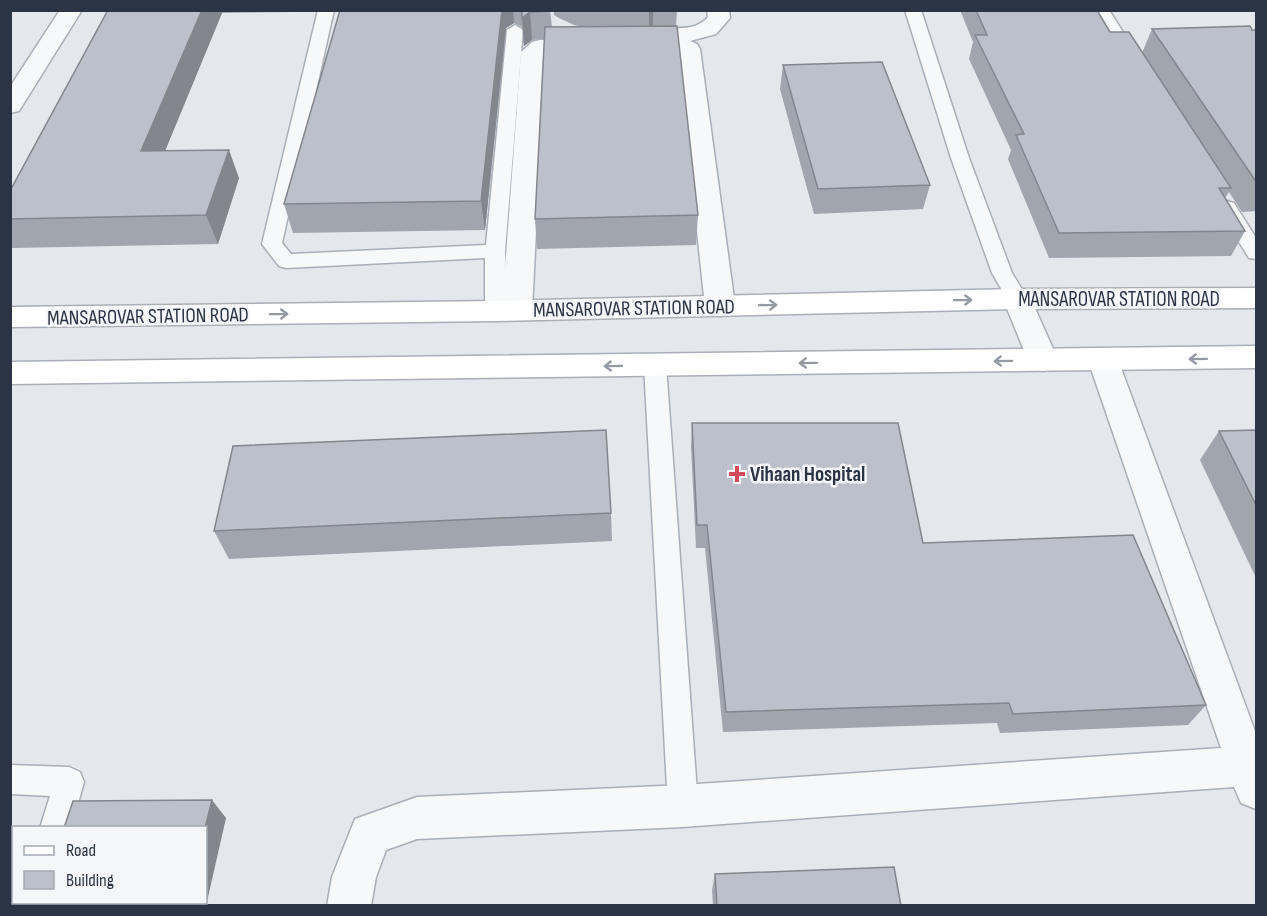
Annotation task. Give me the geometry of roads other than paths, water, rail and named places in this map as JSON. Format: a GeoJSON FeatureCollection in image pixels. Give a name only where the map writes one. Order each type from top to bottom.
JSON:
{"type":"FeatureCollection","features":[{"type":"Feature","properties":{"kind":"main road","name":"MANSAROVAR STATION ROAD"},"geometry":{"type":"LineString","coordinates":[[10,318],[507,311],[1017,299],[1257,298]]}},
{"type":"Feature","properties":{"kind":"main road"},"geometry":{"type":"LineString","coordinates":[[10,373],[1257,357]]}},
{"type":"Feature","properties":{"kind":"street"},"geometry":{"type":"LineString","coordinates":[[10,106],[71,10]]}},
{"type":"Feature","properties":{"kind":"street"},"geometry":{"type":"LineString","coordinates":[[550,28],[575,37],[701,34],[714,27],[719,18],[718,10]]}},
{"type":"Feature","properties":{"kind":"street"},"geometry":{"type":"LineString","coordinates":[[507,311],[532,52],[540,47],[681,46],[689,49],[720,306]]}},
{"type":"Feature","properties":{"kind":"street"},"geometry":{"type":"LineString","coordinates":[[1017,299],[1043,360]]}},
{"type":"Feature","properties":{"kind":"street"},"geometry":{"type":"LineString","coordinates":[[350,906],[354,877],[370,834],[417,818],[1252,778],[1102,360]]}},
{"type":"Feature","properties":{"kind":"lane"},"geometry":{"type":"LineString","coordinates":[[326,10],[272,244],[286,261],[495,251]]}},
{"type":"Feature","properties":{"kind":"lane"},"geometry":{"type":"LineString","coordinates":[[913,10],[968,179],[1002,273],[1017,299]]}},
{"type":"Feature","properties":{"kind":"lane"},"geometry":{"type":"LineString","coordinates":[[1101,10],[1140,71]]}},
{"type":"Feature","properties":{"kind":"lane"},"geometry":{"type":"LineString","coordinates":[[507,311],[495,251],[515,30]]}},
{"type":"Feature","properties":{"kind":"lane"},"geometry":{"type":"LineString","coordinates":[[1218,192],[1257,253]]}},
{"type":"Feature","properties":{"kind":"lane"},"geometry":{"type":"LineString","coordinates":[[655,365],[683,806]]}},
{"type":"Feature","properties":{"kind":"lane"},"geometry":{"type":"LineString","coordinates":[[10,779],[69,782],[56,826]]}},
{"type":"Feature","properties":{"kind":"place","name":"Vihaan Hospital"},"geometry":{"type":"Point","coordinates":[737,474]}}]}
